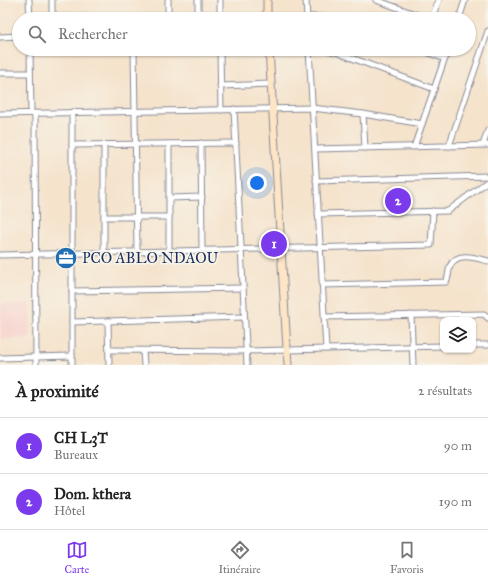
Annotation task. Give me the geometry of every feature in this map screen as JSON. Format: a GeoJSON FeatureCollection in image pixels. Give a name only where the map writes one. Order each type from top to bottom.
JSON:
{"type":"FeatureCollection","features":[{"type":"Feature","properties":{"kind":"street"},"geometry":{"type":"LineString","coordinates":[[29,0],[30,12]]}},
{"type":"Feature","properties":{"kind":"street"},"geometry":{"type":"LineString","coordinates":[[52,0],[52,12]]}},
{"type":"Feature","properties":{"kind":"street"},"geometry":{"type":"LineString","coordinates":[[168,0],[168,12]]}},
{"type":"Feature","properties":{"kind":"street"},"geometry":{"type":"LineString","coordinates":[[198,0],[198,12]]}},
{"type":"Feature","properties":{"kind":"street"},"geometry":{"type":"LineString","coordinates":[[220,0],[220,12]]}},
{"type":"Feature","properties":{"kind":"street"},"geometry":{"type":"LineString","coordinates":[[267,0],[268,12]]}},
{"type":"Feature","properties":{"kind":"street"},"geometry":{"type":"LineString","coordinates":[[306,0],[307,12]]}},
{"type":"Feature","properties":{"kind":"street"},"geometry":{"type":"LineString","coordinates":[[376,0],[410,12]]}},
{"type":"Feature","properties":{"kind":"street"},"geometry":{"type":"LineString","coordinates":[[433,12],[439,0]]}},
{"type":"Feature","properties":{"kind":"street"},"geometry":{"type":"LineString","coordinates":[[462,12],[466,0]]}},
{"type":"Feature","properties":{"kind":"street"},"geometry":{"type":"LineString","coordinates":[[449,146],[488,31]]}},
{"type":"Feature","properties":{"kind":"street"},"geometry":{"type":"LineString","coordinates":[[0,37],[12,36]]}},
{"type":"Feature","properties":{"kind":"street"},"geometry":{"type":"LineString","coordinates":[[30,56],[33,113],[36,365]]}},
{"type":"Feature","properties":{"kind":"street"},"geometry":{"type":"LineString","coordinates":[[134,56],[137,252]]}},
{"type":"Feature","properties":{"kind":"street"},"geometry":{"type":"LineString","coordinates":[[220,56],[221,110]]}},
{"type":"Feature","properties":{"kind":"street"},"geometry":{"type":"LineString","coordinates":[[269,56],[288,365]]}},
{"type":"Feature","properties":{"kind":"street"},"geometry":{"type":"LineString","coordinates":[[309,56],[326,349]]}},
{"type":"Feature","properties":{"kind":"street"},"geometry":{"type":"LineString","coordinates":[[347,56],[434,89]]}},
{"type":"Feature","properties":{"kind":"street"},"geometry":{"type":"LineString","coordinates":[[437,56],[445,59]]}},
{"type":"Feature","properties":{"kind":"street"},"geometry":{"type":"LineString","coordinates":[[414,147],[446,56]]}},
{"type":"Feature","properties":{"kind":"street"},"geometry":{"type":"LineString","coordinates":[[0,73],[30,73]]}},
{"type":"Feature","properties":{"kind":"street"},"geometry":{"type":"LineString","coordinates":[[220,86],[271,84]]}},
{"type":"Feature","properties":{"kind":"street"},"geometry":{"type":"LineString","coordinates":[[0,114],[312,108],[363,114],[422,124]]}},
{"type":"Feature","properties":{"kind":"street"},"geometry":{"type":"LineString","coordinates":[[234,110],[247,365]]}},
{"type":"Feature","properties":{"kind":"street"},"geometry":{"type":"LineString","coordinates":[[72,112],[72,365]]}},
{"type":"Feature","properties":{"kind":"street"},"geometry":{"type":"LineString","coordinates":[[363,114],[365,148]]}},
{"type":"Feature","properties":{"kind":"street"},"geometry":{"type":"LineString","coordinates":[[315,149],[485,145],[488,130]]}},
{"type":"Feature","properties":{"kind":"street"},"geometry":{"type":"LineString","coordinates":[[72,145],[236,143]]}},
{"type":"Feature","properties":{"kind":"street"},"geometry":{"type":"LineString","coordinates":[[169,144],[169,251]]}},
{"type":"Feature","properties":{"kind":"street"},"geometry":{"type":"LineString","coordinates":[[202,144],[202,250]]}},
{"type":"Feature","properties":{"kind":"street"},"geometry":{"type":"LineString","coordinates":[[104,145],[104,252]]}},
{"type":"Feature","properties":{"kind":"street"},"geometry":{"type":"LineString","coordinates":[[316,181],[488,176]]}},
{"type":"Feature","properties":{"kind":"street"},"geometry":{"type":"LineString","coordinates":[[318,214],[448,211],[488,181]]}},
{"type":"Feature","properties":{"kind":"street"},"geometry":{"type":"LineString","coordinates":[[169,198],[202,197]]}},
{"type":"Feature","properties":{"kind":"street"},"geometry":{"type":"LineString","coordinates":[[0,255],[431,245],[433,211]]}},
{"type":"Feature","properties":{"kind":"street"},"geometry":{"type":"LineString","coordinates":[[104,217],[169,217]]}},
{"type":"Feature","properties":{"kind":"street"},"geometry":{"type":"LineString","coordinates":[[322,284],[446,282],[450,266],[458,258],[470,257],[488,261]]}},
{"type":"Feature","properties":{"kind":"street"},"geometry":{"type":"LineString","coordinates":[[72,292],[243,288]]}},
{"type":"Feature","properties":{"kind":"street"},"geometry":{"type":"LineString","coordinates":[[324,317],[484,314],[488,318]]}},
{"type":"Feature","properties":{"kind":"street"},"geometry":{"type":"LineString","coordinates":[[411,315],[413,365]]}},
{"type":"Feature","properties":{"kind":"street"},"geometry":{"type":"LineString","coordinates":[[72,322],[244,317]]}},
{"type":"Feature","properties":{"kind":"street"},"geometry":{"type":"LineString","coordinates":[[108,321],[110,350],[109,365]]}},
{"type":"Feature","properties":{"kind":"street"},"geometry":{"type":"LineString","coordinates":[[476,345],[488,345]]}},
{"type":"Feature","properties":{"kind":"street"},"geometry":{"type":"LineString","coordinates":[[110,350],[246,351],[440,346]]}},
{"type":"Feature","properties":{"kind":"street"},"geometry":{"type":"LineString","coordinates":[[144,351],[144,365]]}},
{"type":"Feature","properties":{"kind":"street"},"geometry":{"type":"LineString","coordinates":[[0,358],[72,356]]}},
{"type":"Feature","properties":{"kind":"shaded area"},"geometry":{"type":"Polygon","coordinates":[[[30,303],[30,338],[0,339],[0,304],[30,303]]]}},
{"type":"Feature","properties":{"kind":"place","name":"Dom. kthera"},"geometry":{"type":"Point","coordinates":[398,201]}},
{"type":"Feature","properties":{"kind":"place","name":"CH L3T"},"geometry":{"type":"Point","coordinates":[274,244]}},
{"type":"Feature","properties":{"kind":"place","name":"PCO ABLO NDAOU"},"geometry":{"type":"Point","coordinates":[66,258]}}]}
